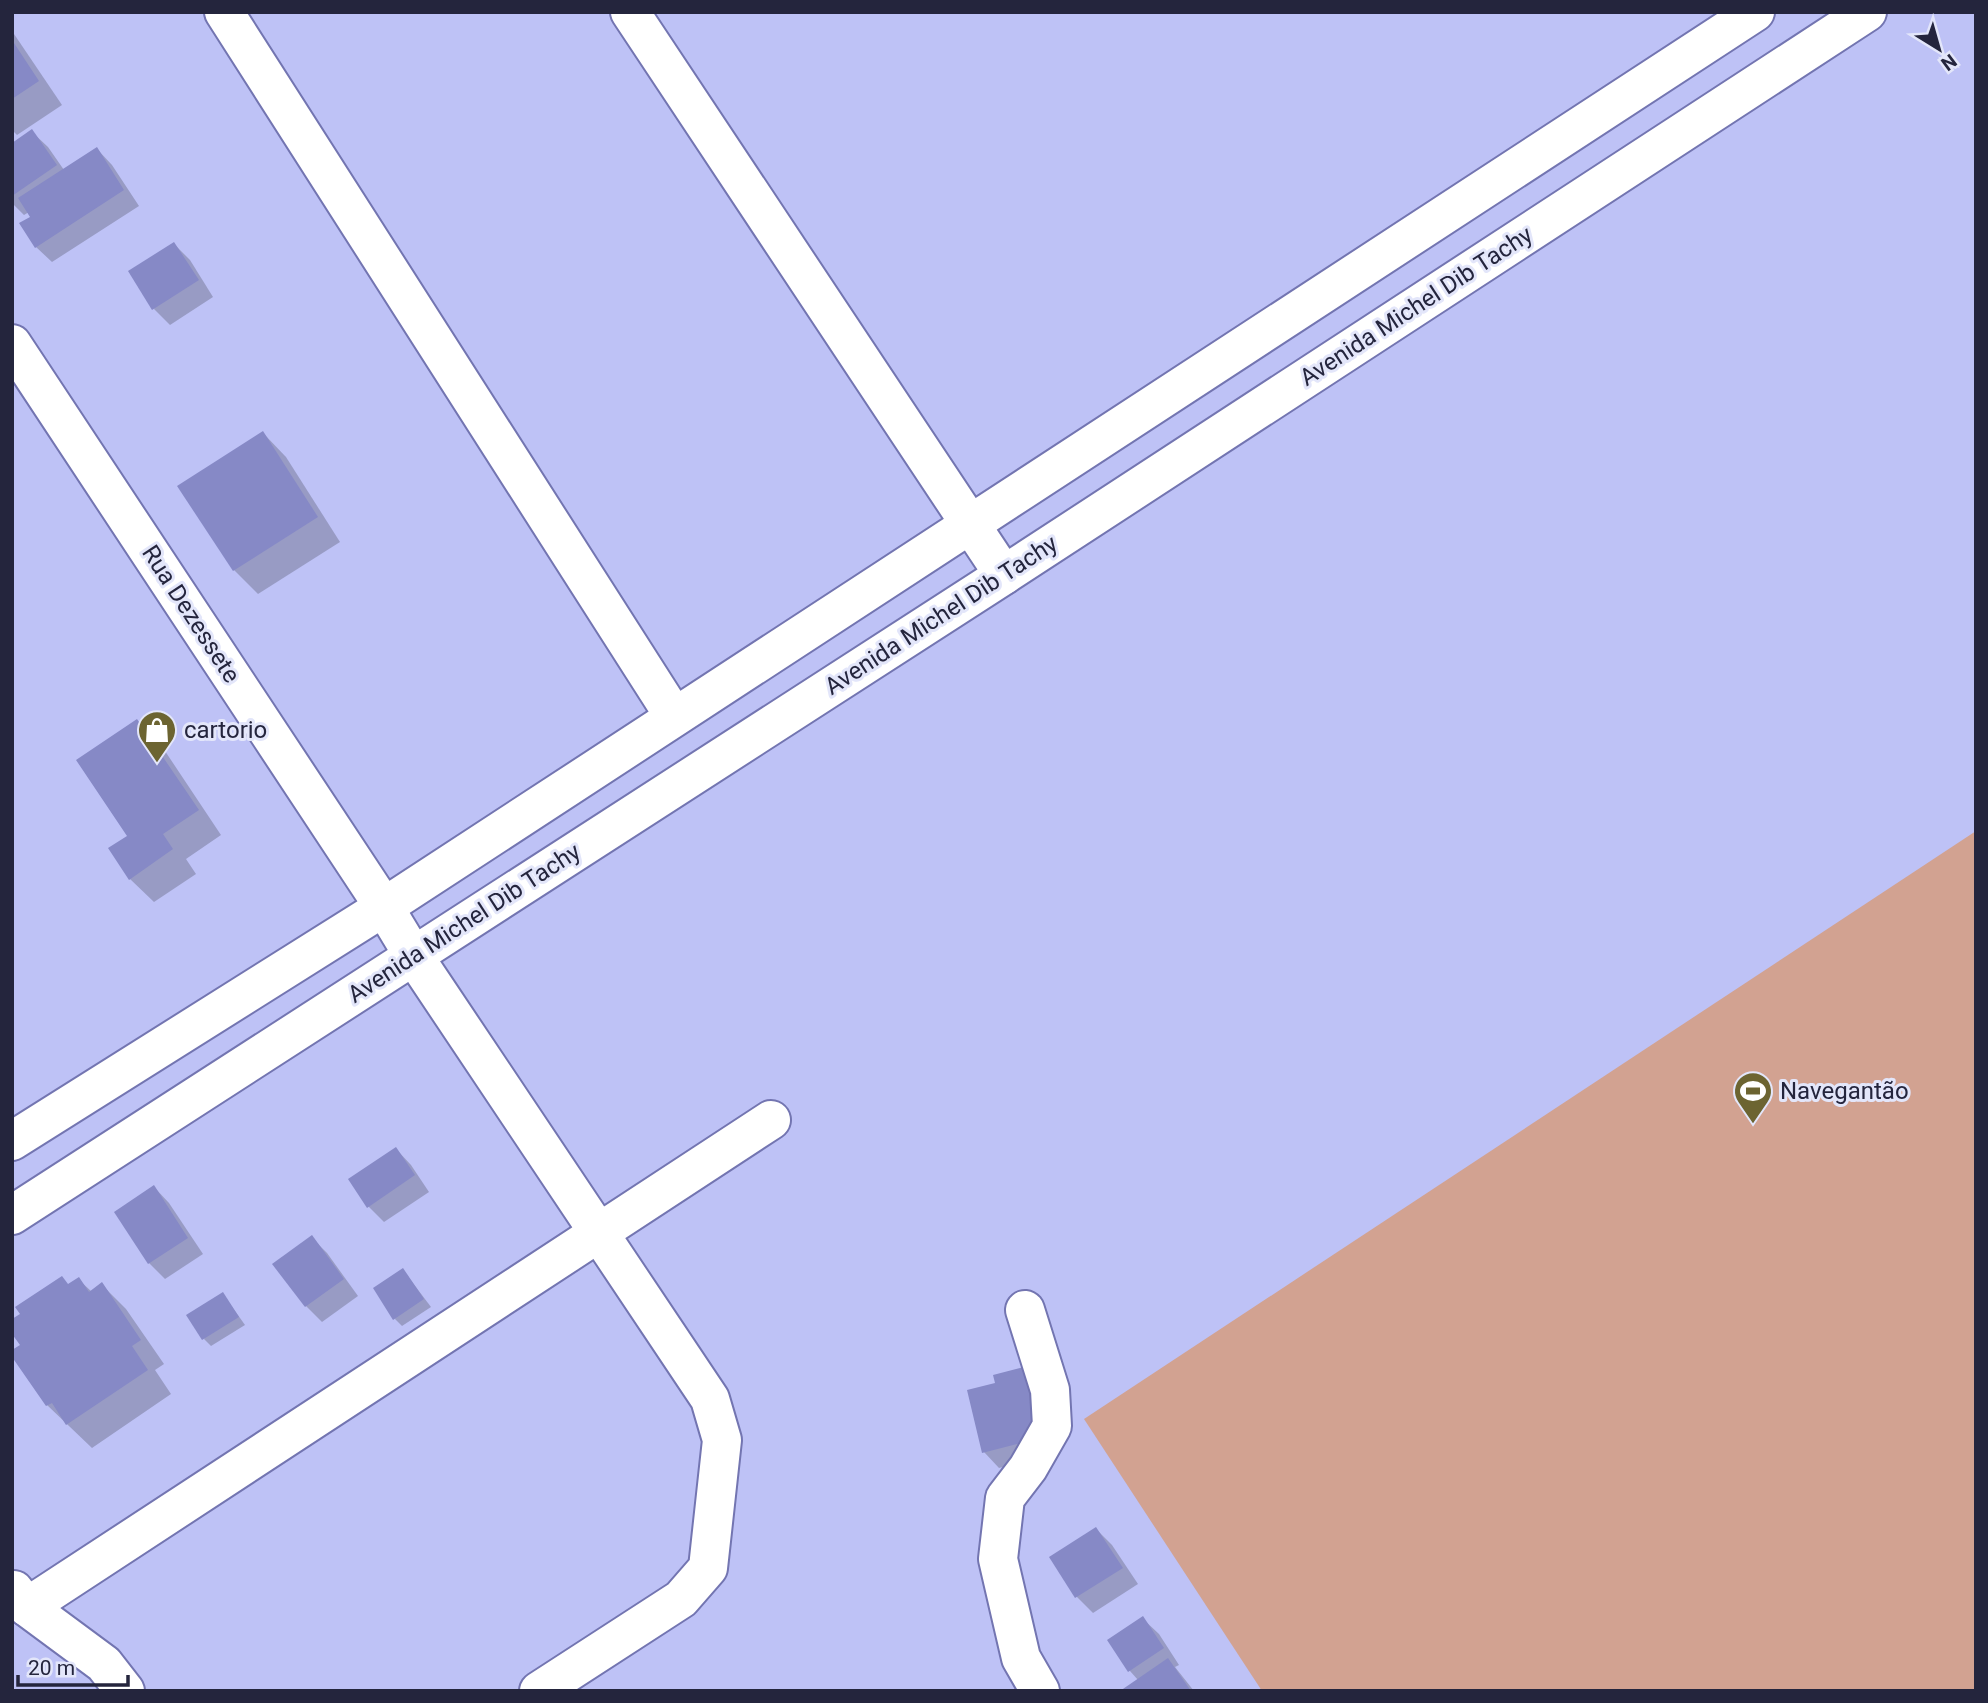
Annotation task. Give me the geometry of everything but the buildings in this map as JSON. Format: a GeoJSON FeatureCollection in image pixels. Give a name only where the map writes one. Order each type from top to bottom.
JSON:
{"type":"FeatureCollection","features":[{"type":"Feature","properties":{"kind":"street"},"geometry":{"type":"LineString","coordinates":[[224,12],[674,716]]}},
{"type":"Feature","properties":{"kind":"street"},"geometry":{"type":"LineString","coordinates":[[630,12],[1004,575]]}},
{"type":"Feature","properties":{"kind":"street"},"geometry":{"type":"LineString","coordinates":[[12,1141],[384,907],[1755,12]]}},
{"type":"Feature","properties":{"kind":"street","name":"Avenida Michel Dib Tachy"},"geometry":{"type":"LineString","coordinates":[[12,1215],[1004,575],[1867,12]]}},
{"type":"Feature","properties":{"kind":"street","name":"Rua Dezessete"},"geometry":{"type":"LineString","coordinates":[[12,344],[384,907],[413,956],[710,1399],[722,1440],[708,1567],[681,1598],[539,1691]]}},
{"type":"Feature","properties":{"kind":"street"},"geometry":{"type":"LineString","coordinates":[[125,1691],[104,1664],[20,1597],[599,1233],[771,1120]]}},
{"type":"Feature","properties":{"kind":"street"},"geometry":{"type":"LineString","coordinates":[[1025,1310],[1050,1390],[1052,1426],[1028,1468],[1004,1498],[998,1559],[1021,1658],[1040,1691]]}},
{"type":"Feature","properties":{"kind":"shaded area","name":"Navegantão"},"geometry":{"type":"Polygon","coordinates":[[[1976,831],[1976,1691],[1262,1691],[1084,1419],[1976,831]]]}},
{"type":"Feature","properties":{"kind":"place","name":"cartorio"},"geometry":{"type":"Point","coordinates":[157,764]}},
{"type":"Feature","properties":{"kind":"place","name":"Navegantão"},"geometry":{"type":"Point","coordinates":[1753,1125]}}]}
